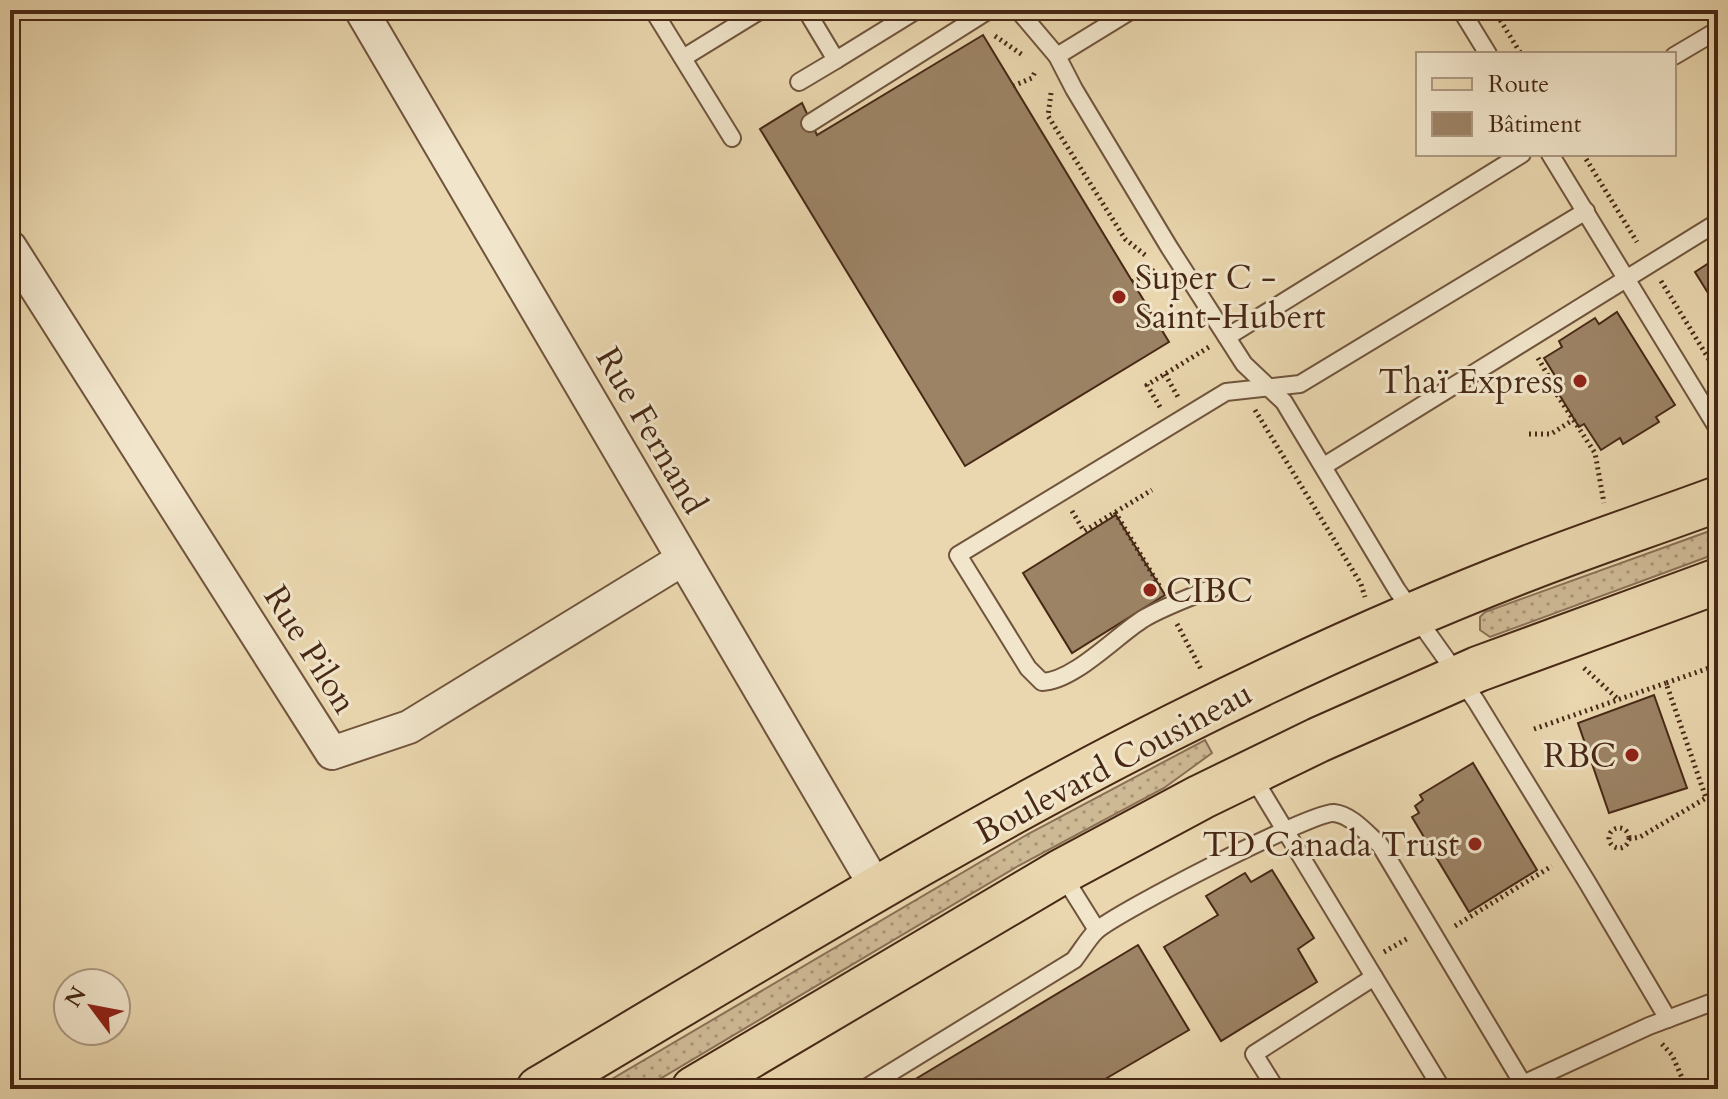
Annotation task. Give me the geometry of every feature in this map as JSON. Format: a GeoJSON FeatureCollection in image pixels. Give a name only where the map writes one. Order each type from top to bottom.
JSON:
{"type":"FeatureCollection","features":[{"type":"Feature","properties":{"kind":"main road","name":"Boulevard Cousineau"},"geometry":{"type":"LineString","coordinates":[[539,1089],[877,889],[1172,727],[1304,663],[1413,615],[1532,567],[1718,499]]}},
{"type":"Feature","properties":{"kind":"main road"},"geometry":{"type":"LineString","coordinates":[[707,1086],[1061,872],[1250,773],[1459,677],[1718,581]]}},
{"type":"Feature","properties":{"kind":"street","name":"Rue Fernand"},"geometry":{"type":"LineString","coordinates":[[361,10],[877,889]]}},
{"type":"Feature","properties":{"kind":"street","name":"Rue Pilon"},"geometry":{"type":"LineString","coordinates":[[10,247],[332,753],[409,727],[683,559]]}},
{"type":"Feature","properties":{"kind":"lane"},"geometry":{"type":"LineString","coordinates":[[653,10],[732,138]]}},
{"type":"Feature","properties":{"kind":"lane"},"geometry":{"type":"LineString","coordinates":[[683,58],[761,10]]}},
{"type":"Feature","properties":{"kind":"lane"},"geometry":{"type":"LineString","coordinates":[[806,10],[836,60]]}},
{"type":"Feature","properties":{"kind":"lane"},"geometry":{"type":"LineString","coordinates":[[799,82],[917,10]]}},
{"type":"Feature","properties":{"kind":"lane"},"geometry":{"type":"LineString","coordinates":[[810,123],[989,10]]}},
{"type":"Feature","properties":{"kind":"lane"},"geometry":{"type":"LineString","coordinates":[[1018,10],[1057,56],[1162,235],[1244,364],[1284,402],[1413,615],[1459,677],[1583,875],[1668,1019]]}},
{"type":"Feature","properties":{"kind":"lane"},"geometry":{"type":"LineString","coordinates":[[1057,56],[1132,10]]}},
{"type":"Feature","properties":{"kind":"lane"},"geometry":{"type":"LineString","coordinates":[[1461,10],[1487,52]]}},
{"type":"Feature","properties":{"kind":"lane"},"geometry":{"type":"LineString","coordinates":[[1676,55],[1718,30]]}},
{"type":"Feature","properties":{"kind":"lane"},"geometry":{"type":"LineString","coordinates":[[1227,337],[1519,156]]}},
{"type":"Feature","properties":{"kind":"lane"},"geometry":{"type":"LineString","coordinates":[[1551,156],[1718,429]]}},
{"type":"Feature","properties":{"kind":"lane"},"geometry":{"type":"LineString","coordinates":[[1213,588],[1144,619],[1054,681],[1038,681],[958,555],[1226,392],[1300,384],[1586,211]]}},
{"type":"Feature","properties":{"kind":"lane"},"geometry":{"type":"LineString","coordinates":[[1324,466],[1718,222]]}},
{"type":"Feature","properties":{"kind":"lane"},"geometry":{"type":"LineString","coordinates":[[1250,773],[1442,1089]]}},
{"type":"Feature","properties":{"kind":"lane"},"geometry":{"type":"LineString","coordinates":[[864,1089],[1074,960],[1097,930],[1248,847],[1311,819],[1337,814],[1352,820],[1380,845],[1518,1086],[1718,1000]]}},
{"type":"Feature","properties":{"kind":"lane"},"geometry":{"type":"LineString","coordinates":[[1061,872],[1097,930]]}},
{"type":"Feature","properties":{"kind":"lane"},"geometry":{"type":"LineString","coordinates":[[1276,1089],[1254,1054],[1374,977]]}},
{"type":"Feature","properties":{"kind":"path"},"geometry":{"type":"LineString","coordinates":[[1494,10],[1520,52]]}},
{"type":"Feature","properties":{"kind":"path"},"geometry":{"type":"LineString","coordinates":[[995,36],[1023,55],[1051,92],[1048,116],[1125,239],[1148,257],[1164,284]]}},
{"type":"Feature","properties":{"kind":"path"},"geometry":{"type":"LineString","coordinates":[[1013,86],[1032,78],[1036,70]]}},
{"type":"Feature","properties":{"kind":"path"},"geometry":{"type":"LineString","coordinates":[[1584,156],[1637,242]]}},
{"type":"Feature","properties":{"kind":"path"},"geometry":{"type":"LineString","coordinates":[[1132,282],[1156,270]]}},
{"type":"Feature","properties":{"kind":"path"},"geometry":{"type":"LineString","coordinates":[[1672,274],[1661,281],[1718,374]]}},
{"type":"Feature","properties":{"kind":"path"},"geometry":{"type":"LineString","coordinates":[[1198,336],[1210,357]]}},
{"type":"Feature","properties":{"kind":"path"},"geometry":{"type":"LineString","coordinates":[[1147,385],[1206,349]]}},
{"type":"Feature","properties":{"kind":"path"},"geometry":{"type":"LineString","coordinates":[[1535,354],[1595,453],[1605,509]]}},
{"type":"Feature","properties":{"kind":"path"},"geometry":{"type":"LineString","coordinates":[[1252,406],[1361,584],[1364,606]]}},
{"type":"Feature","properties":{"kind":"path"},"geometry":{"type":"LineString","coordinates":[[1529,434],[1551,434],[1573,420]]}},
{"type":"Feature","properties":{"kind":"path"},"geometry":{"type":"LineString","coordinates":[[1084,531],[1152,490]]}},
{"type":"Feature","properties":{"kind":"path"},"geometry":{"type":"LineString","coordinates":[[1115,512],[1165,595]]}},
{"type":"Feature","properties":{"kind":"path"},"geometry":{"type":"LineString","coordinates":[[1172,616],[1207,679]]}},
{"type":"Feature","properties":{"kind":"path"},"geometry":{"type":"LineString","coordinates":[[1534,729],[1709,668],[1718,623]]}},
{"type":"Feature","properties":{"kind":"path"},"geometry":{"type":"LineString","coordinates":[[1578,662],[1619,700]]}},
{"type":"Feature","properties":{"kind":"path"},"geometry":{"type":"LineString","coordinates":[[1666,683],[1708,797],[1718,810]]}},
{"type":"Feature","properties":{"kind":"path"},"geometry":{"type":"LineString","coordinates":[[1629,839],[1625,831],[1617,828],[1610,835],[1611,847],[1622,847],[1629,839],[1640,837],[1718,793]]}},
{"type":"Feature","properties":{"kind":"path"},"geometry":{"type":"LineString","coordinates":[[1449,929],[1553,865]]}},
{"type":"Feature","properties":{"kind":"path"},"geometry":{"type":"LineString","coordinates":[[1382,954],[1414,934]]}},
{"type":"Feature","properties":{"kind":"path"},"geometry":{"type":"LineString","coordinates":[[1658,1040],[1672,1055],[1687,1089]]}},
{"type":"Feature","properties":{"kind":"shaded area"},"geometry":{"type":"Polygon","coordinates":[[[1718,528],[1718,553],[1490,637],[1480,630],[1480,617],[1485,612],[1718,528]]]}},
{"type":"Feature","properties":{"kind":"shaded area"},"geometry":{"type":"Polygon","coordinates":[[[1205,740],[1212,753],[1164,788],[1018,866],[643,1089],[595,1089],[1028,834],[1205,740]]]}},
{"type":"Feature","properties":{"kind":"building"},"geometry":{"type":"Polygon","coordinates":[[[983,35],[1169,342],[965,466],[760,129],[802,103],[817,135],[983,35]]]}},
{"type":"Feature","properties":{"kind":"building"},"geometry":{"type":"Polygon","coordinates":[[[1718,257],[1718,309],[1695,272],[1718,257]]]}},
{"type":"Feature","properties":{"kind":"building"},"geometry":{"type":"Polygon","coordinates":[[[1617,312],[1675,405],[1656,417],[1659,422],[1623,444],[1620,438],[1601,450],[1584,424],[1579,427],[1557,391],[1562,387],[1544,358],[1562,347],[1559,341],[1595,318],[1599,324],[1617,312]]]}},
{"type":"Feature","properties":{"kind":"building"},"geometry":{"type":"Polygon","coordinates":[[[1116,515],[1165,595],[1072,653],[1023,573],[1116,515]]]}},
{"type":"Feature","properties":{"kind":"building","name":"RBC"},"geometry":{"type":"Polygon","coordinates":[[[1654,695],[1687,788],[1609,813],[1578,723],[1654,695]]]}},
{"type":"Feature","properties":{"kind":"building","name":"TD Canada Trust"},"geometry":{"type":"Polygon","coordinates":[[[1473,763],[1537,870],[1469,912],[1412,817],[1419,813],[1415,806],[1423,800],[1420,795],[1473,763]]]}},
{"type":"Feature","properties":{"kind":"building"},"geometry":{"type":"Polygon","coordinates":[[[1272,870],[1314,938],[1298,949],[1317,982],[1221,1041],[1164,947],[1218,915],[1206,896],[1245,873],[1251,882],[1272,870]]]}},
{"type":"Feature","properties":{"kind":"building"},"geometry":{"type":"Polygon","coordinates":[[[1138,945],[1189,1030],[1088,1089],[899,1089],[1138,945]]]}},
{"type":"Feature","properties":{"kind":"place","name":"Super C - Saint-Hubert"},"geometry":{"type":"Point","coordinates":[1119,297]}},
{"type":"Feature","properties":{"kind":"place","name":"Thaï Express"},"geometry":{"type":"Point","coordinates":[1580,381]}},
{"type":"Feature","properties":{"kind":"place","name":"CIBC"},"geometry":{"type":"Point","coordinates":[1150,590]}},
{"type":"Feature","properties":{"kind":"place","name":"RBC"},"geometry":{"type":"Point","coordinates":[1632,755]}},
{"type":"Feature","properties":{"kind":"place","name":"TD Canada Trust"},"geometry":{"type":"Point","coordinates":[1475,844]}}]}
